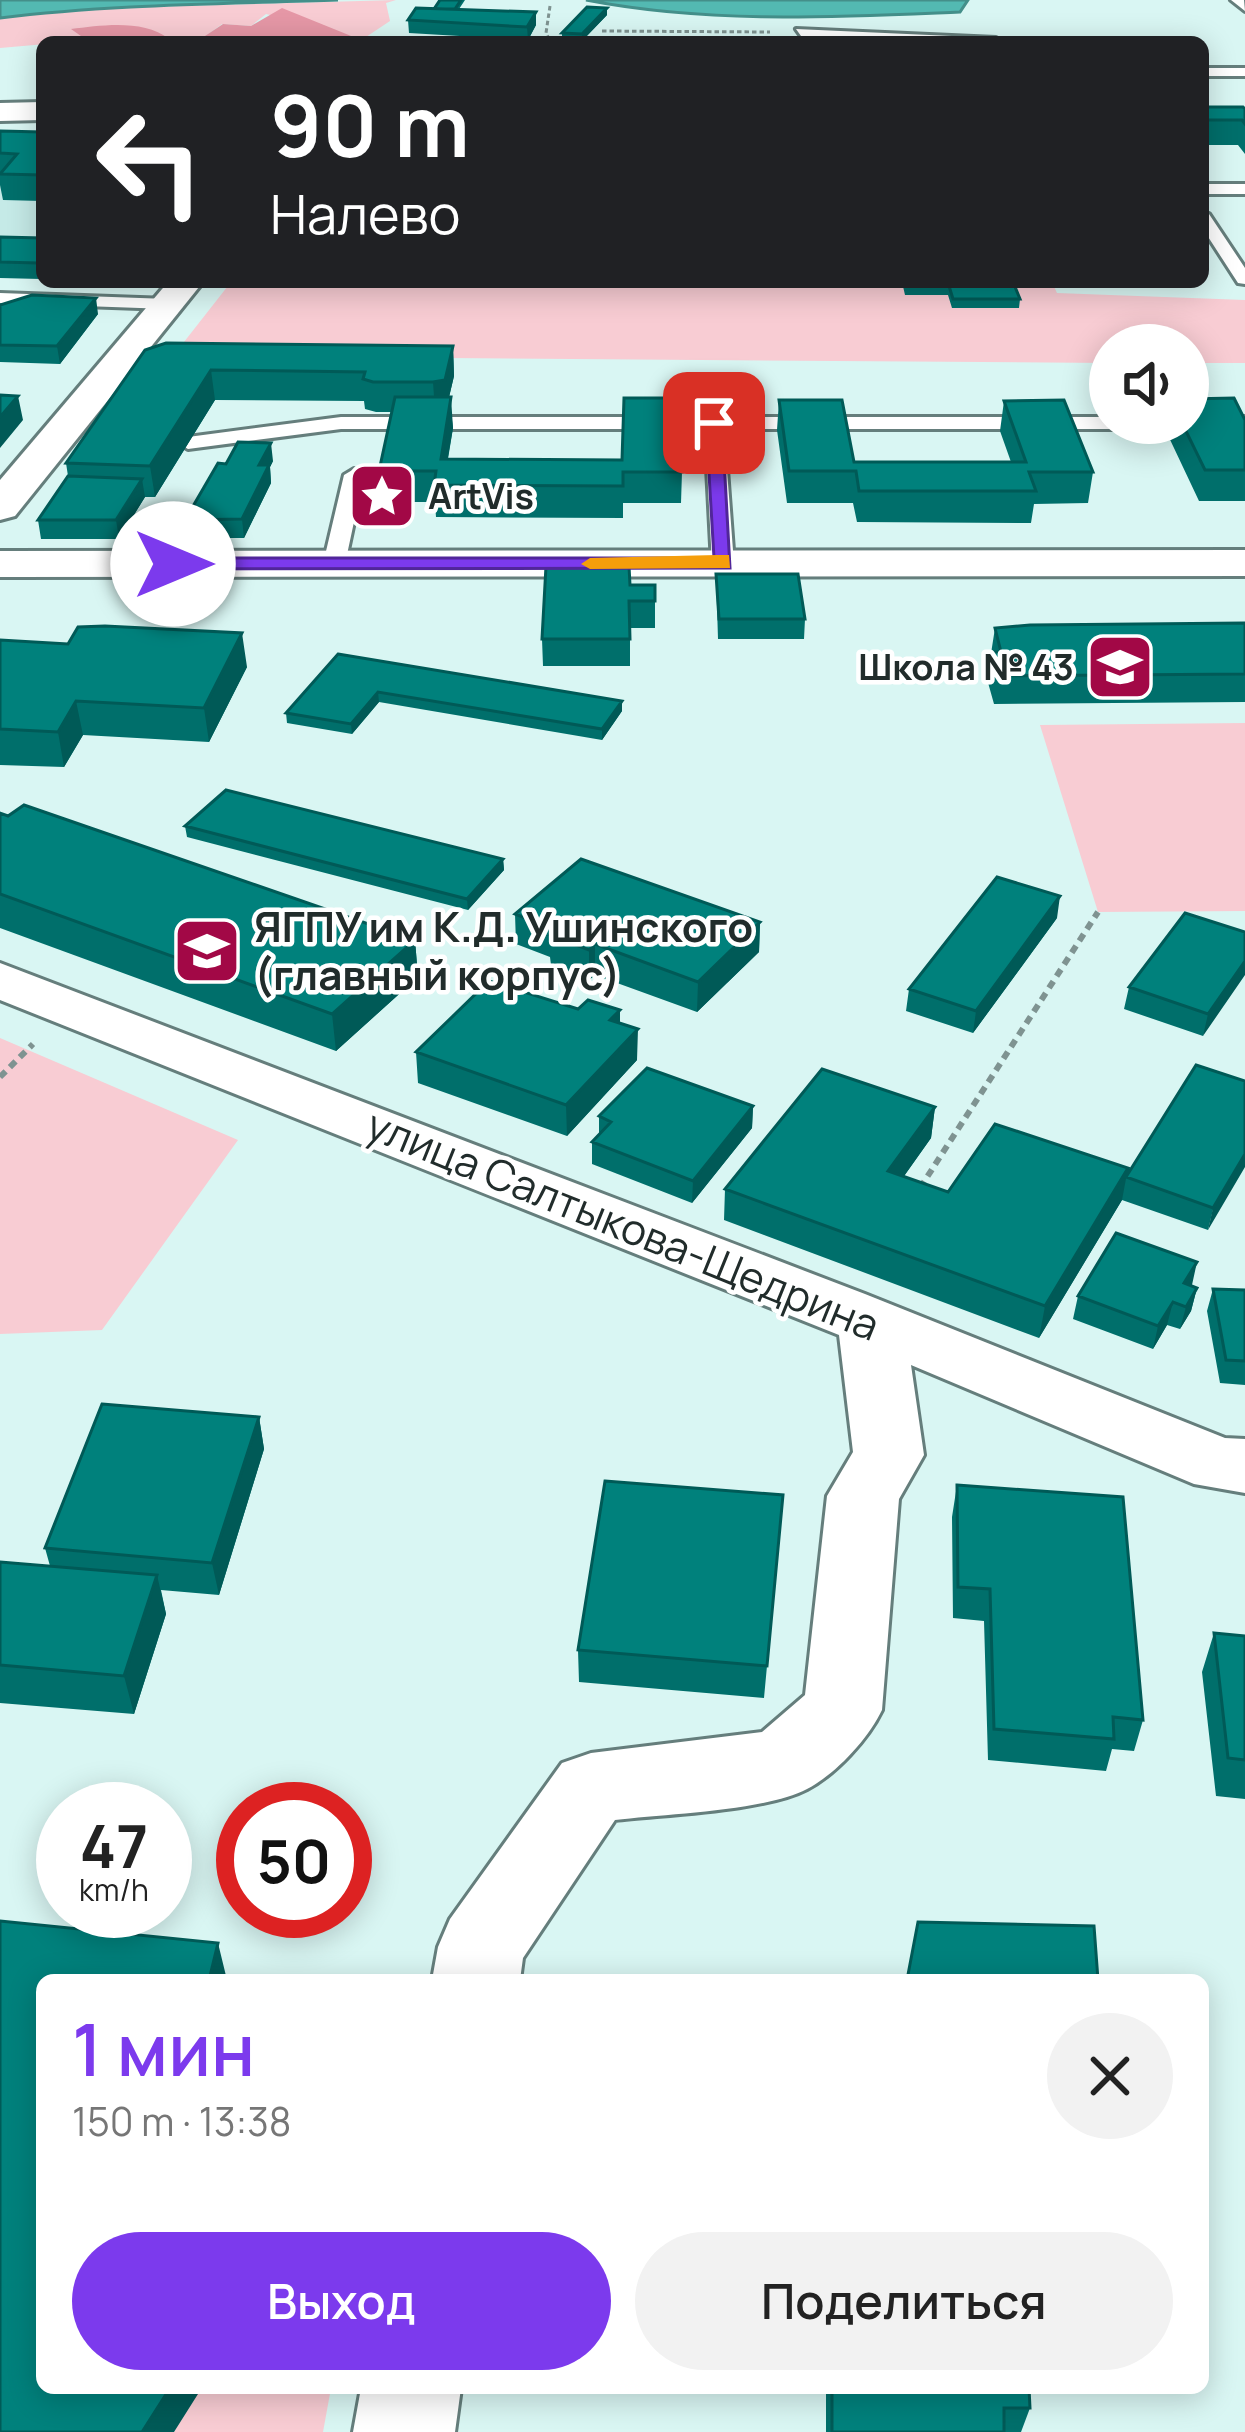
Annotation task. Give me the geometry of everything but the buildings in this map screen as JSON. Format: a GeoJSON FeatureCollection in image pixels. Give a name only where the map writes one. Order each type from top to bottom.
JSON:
{"type":"FeatureCollection","features":[{"type":"Feature","properties":{"kind":"main road"},"geometry":{"type":"LineString","coordinates":[[0,112],[36,111]]}},
{"type":"Feature","properties":{"kind":"main road"},"geometry":{"type":"LineString","coordinates":[[0,508],[76,438],[177,293]]}},
{"type":"Feature","properties":{"kind":"main road"},"geometry":{"type":"LineString","coordinates":[[0,564],[1245,563]]}},
{"type":"Feature","properties":{"kind":"street","name":"улица Салтыкова-Щедрина"},"geometry":{"type":"LineString","coordinates":[[0,980],[871,1322],[1219,1465],[1245,1466]]}},
{"type":"Feature","properties":{"kind":"street"},"geometry":{"type":"LineString","coordinates":[[477,1974],[481,1947],[591,1788],[782,1764],[843,1710],[863,1496],[889,1455],[871,1322]]}},
{"type":"Feature","properties":{"kind":"street"},"geometry":{"type":"LineString","coordinates":[[404,2432],[410,2394]]}},
{"type":"Feature","properties":{"kind":"lane"},"geometry":{"type":"LineString","coordinates":[[1237,0],[1245,8]]}},
{"type":"Feature","properties":{"kind":"lane"},"geometry":{"type":"LineString","coordinates":[[802,32],[880,36]]}},
{"type":"Feature","properties":{"kind":"lane"},"geometry":{"type":"LineString","coordinates":[[1209,72],[1245,72]]}},
{"type":"Feature","properties":{"kind":"lane"},"geometry":{"type":"LineString","coordinates":[[1209,189],[1245,189]]}},
{"type":"Feature","properties":{"kind":"lane"},"geometry":{"type":"LineString","coordinates":[[1209,226],[1244,279]]}},
{"type":"Feature","properties":{"kind":"lane"},"geometry":{"type":"LineString","coordinates":[[0,298],[177,293]]}},
{"type":"Feature","properties":{"kind":"lane"},"geometry":{"type":"LineString","coordinates":[[188,443],[341,423],[1245,423]]}},
{"type":"Feature","properties":{"kind":"lane"},"geometry":{"type":"LineString","coordinates":[[714,423],[723,564]]}},
{"type":"Feature","properties":{"kind":"lane"},"geometry":{"type":"LineString","coordinates":[[334,564],[355,475]]}},
{"type":"Feature","properties":{"kind":"path"},"geometry":{"type":"LineString","coordinates":[[548,36],[550,6]]}},
{"type":"Feature","properties":{"kind":"path"},"geometry":{"type":"LineString","coordinates":[[602,31],[802,32]]}},
{"type":"Feature","properties":{"kind":"path"},"geometry":{"type":"LineString","coordinates":[[919,1190],[1098,912]]}},
{"type":"Feature","properties":{"kind":"shaded area"},"geometry":{"type":"Polygon","coordinates":[[[396,0],[386,3],[390,21],[368,36],[266,14],[251,26],[222,24],[206,36],[74,30],[84,36],[36,36],[36,45],[0,48],[0,18],[75,9],[396,0]]]}},
{"type":"Feature","properties":{"kind":"shaded area"},"geometry":{"type":"Polygon","coordinates":[[[282,8],[351,36],[205,36],[223,24],[251,26],[282,8]]]}},
{"type":"Feature","properties":{"kind":"shaded area"},"geometry":{"type":"Polygon","coordinates":[[[135,26],[164,36],[81,36],[71,29],[135,26]]]}},
{"type":"Feature","properties":{"kind":"shaded area"},"geometry":{"type":"Polygon","coordinates":[[[0,136],[36,137],[36,277],[0,278],[0,136]]]}},
{"type":"Feature","properties":{"kind":"shaded area"},"geometry":{"type":"Polygon","coordinates":[[[226,288],[1055,288],[1057,293],[1245,300],[1245,363],[1209,363],[1209,324],[1089,324],[1089,363],[173,356],[226,288]]]}},
{"type":"Feature","properties":{"kind":"shaded area"},"geometry":{"type":"Polygon","coordinates":[[[1245,723],[1245,911],[1098,912],[1040,725],[1245,723]]]}},
{"type":"Feature","properties":{"kind":"shaded area"},"geometry":{"type":"Polygon","coordinates":[[[0,1038],[238,1140],[102,1330],[0,1334],[0,1038]]]}},
{"type":"Feature","properties":{"kind":"shaded area"},"geometry":{"type":"Polygon","coordinates":[[[196,2394],[330,2394],[323,2432],[174,2432],[196,2394]]]}},
{"type":"Feature","properties":{"kind":"water"},"geometry":{"type":"Polygon","coordinates":[[[0,0],[338,0],[127,7],[0,18],[0,0]]]}},
{"type":"Feature","properties":{"kind":"water"},"geometry":{"type":"Polygon","coordinates":[[[586,0],[968,0],[960,12],[773,17],[679,13],[586,0]]]}},
{"type":"Feature","properties":{"kind":"slow traffic"},"geometry":{"type":"LineString","coordinates":[[590,564],[723,564],[723,559]]}},
{"type":"Feature","properties":{"kind":"place","name":"ArtVis"},"geometry":{"type":"Point","coordinates":[382,496]}},
{"type":"Feature","properties":{"kind":"place","name":"Школа № 43"},"geometry":{"type":"Point","coordinates":[1120,667]}},
{"type":"Feature","properties":{"kind":"place","name":"ЯГПУ им К.Д. Ушинского (главный корпус)"},"geometry":{"type":"Point","coordinates":[207,951]}},
{"type":"Feature","properties":{"kind":"route"},"geometry":{"type":"LineString","coordinates":[[173,564],[723,564],[714,423]]}}]}
